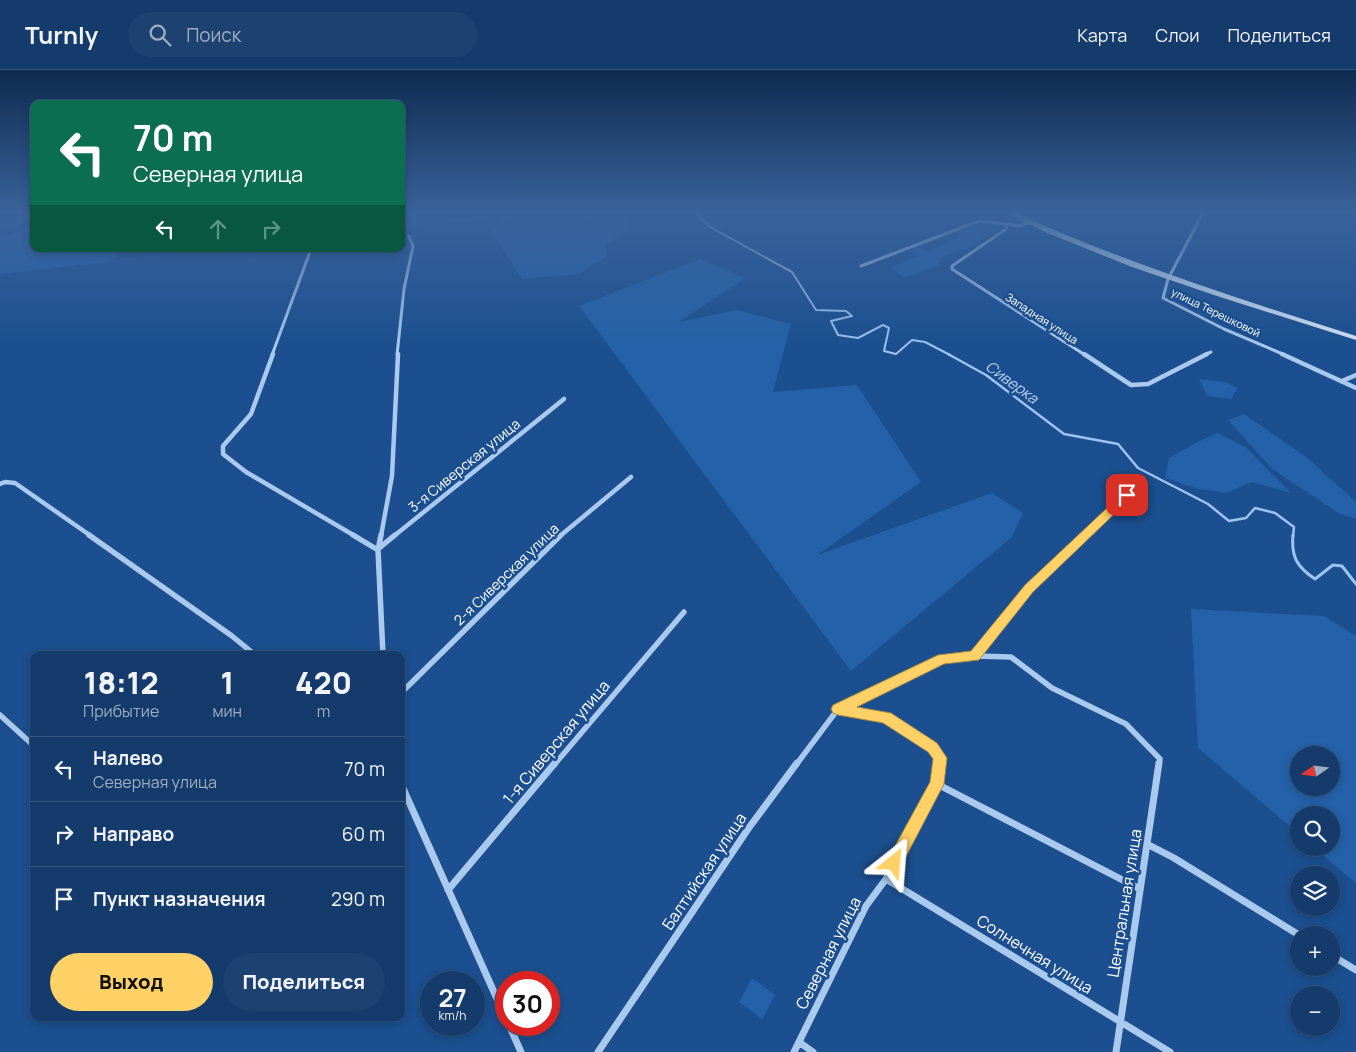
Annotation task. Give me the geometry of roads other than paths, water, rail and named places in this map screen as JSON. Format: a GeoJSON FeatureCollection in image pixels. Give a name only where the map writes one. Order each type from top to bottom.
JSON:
{"type":"FeatureCollection","features":[{"type":"Feature","properties":{"kind":"main road","name":"улица Терешковой"},"geometry":{"type":"LineString","coordinates":[[1111,257],[1168,279]]}},
{"type":"Feature","properties":{"kind":"main road"},"geometry":{"type":"LineString","coordinates":[[1168,279],[1356,338]]}},
{"type":"Feature","properties":{"kind":"street"},"geometry":{"type":"LineString","coordinates":[[308,257],[251,414],[223,446],[223,454],[246,472],[378,550]]}},
{"type":"Feature","properties":{"kind":"street"},"geometry":{"type":"LineString","coordinates":[[383,651],[378,550],[392,476],[398,344],[404,289],[411,257]]}},
{"type":"Feature","properties":{"kind":"street"},"geometry":{"type":"LineString","coordinates":[[861,266],[885,257]]}},
{"type":"Feature","properties":{"kind":"street","name":"Западная улица"},"geometry":{"type":"LineString","coordinates":[[965,257],[952,266],[952,269],[1131,385],[1148,384],[1211,352]]}},
{"type":"Feature","properties":{"kind":"street"},"geometry":{"type":"LineString","coordinates":[[1168,279],[1180,257]]}},
{"type":"Feature","properties":{"kind":"street","name":"улица Терешковой"},"geometry":{"type":"LineString","coordinates":[[1168,279],[1163,298],[1224,329],[1356,388]]}},
{"type":"Feature","properties":{"kind":"street"},"geometry":{"type":"LineString","coordinates":[[1342,381],[1356,375]]}},
{"type":"Feature","properties":{"kind":"street","name":"3-я Сиверская улица"},"geometry":{"type":"LineString","coordinates":[[378,550],[564,399]]}},
{"type":"Feature","properties":{"kind":"street","name":"2-я Сиверская улица"},"geometry":{"type":"LineString","coordinates":[[405,689],[559,537],[631,477]]}},
{"type":"Feature","properties":{"kind":"street"},"geometry":{"type":"LineString","coordinates":[[0,484],[5,482],[15,483],[232,636],[250,651]]}},
{"type":"Feature","properties":{"kind":"street"},"geometry":{"type":"LineString","coordinates":[[838,709],[943,659],[974,656],[1029,589],[1140,483]]}},
{"type":"Feature","properties":{"kind":"street","name":"1-я Сиверская улица"},"geometry":{"type":"LineString","coordinates":[[448,890],[684,612]]}},
{"type":"Feature","properties":{"kind":"street","name":"Центральная улица"},"geometry":{"type":"LineString","coordinates":[[974,656],[1011,657],[1052,688],[1126,724],[1160,759],[1116,1052]]}},
{"type":"Feature","properties":{"kind":"street","name":"Северная улица"},"geometry":{"type":"LineString","coordinates":[[794,1052],[866,906],[886,878],[937,784],[940,758],[933,747],[886,717],[838,709]]}},
{"type":"Feature","properties":{"kind":"street","name":"Балтийская улица"},"geometry":{"type":"LineString","coordinates":[[598,1052],[748,829],[838,709]]}},
{"type":"Feature","properties":{"kind":"street"},"geometry":{"type":"LineString","coordinates":[[0,716],[30,742]]}},
{"type":"Feature","properties":{"kind":"street"},"geometry":{"type":"LineString","coordinates":[[937,784],[1140,889]]}},
{"type":"Feature","properties":{"kind":"street"},"geometry":{"type":"LineString","coordinates":[[405,793],[495,995]]}},
{"type":"Feature","properties":{"kind":"street"},"geometry":{"type":"LineString","coordinates":[[1147,844],[1174,858],[1290,929]]}},
{"type":"Feature","properties":{"kind":"street","name":"Солнечная улица"},"geometry":{"type":"LineString","coordinates":[[886,878],[1170,1052]]}},
{"type":"Feature","properties":{"kind":"street"},"geometry":{"type":"LineString","coordinates":[[1340,960],[1356,970]]}},
{"type":"Feature","properties":{"kind":"street"},"geometry":{"type":"LineString","coordinates":[[514,1036],[521,1052]]}},
{"type":"Feature","properties":{"kind":"street"},"geometry":{"type":"LineString","coordinates":[[799,1042],[813,1052]]}},
{"type":"Feature","properties":{"kind":"waterway","name":"Сиверка"},"geometry":{"type":"LineString","coordinates":[[764,257],[792,272],[816,310],[846,311],[852,316],[831,321],[838,335],[858,338],[883,325],[889,328],[884,351],[896,354],[912,340],[925,342],[950,355]]}},
{"type":"Feature","properties":{"kind":"waterway","name":"Сиверка"},"geometry":{"type":"LineString","coordinates":[[948,354],[986,375],[1064,434],[1118,444],[1138,468],[1208,504],[1229,521],[1246,518],[1255,508],[1275,513],[1294,527],[1293,536]]}},
{"type":"Feature","properties":{"kind":"waterway","name":"Сиверка"},"geometry":{"type":"LineString","coordinates":[[1293,536],[1293,549],[1296,561],[1309,575],[1315,579],[1333,565],[1342,566],[1356,584]]}}]}
